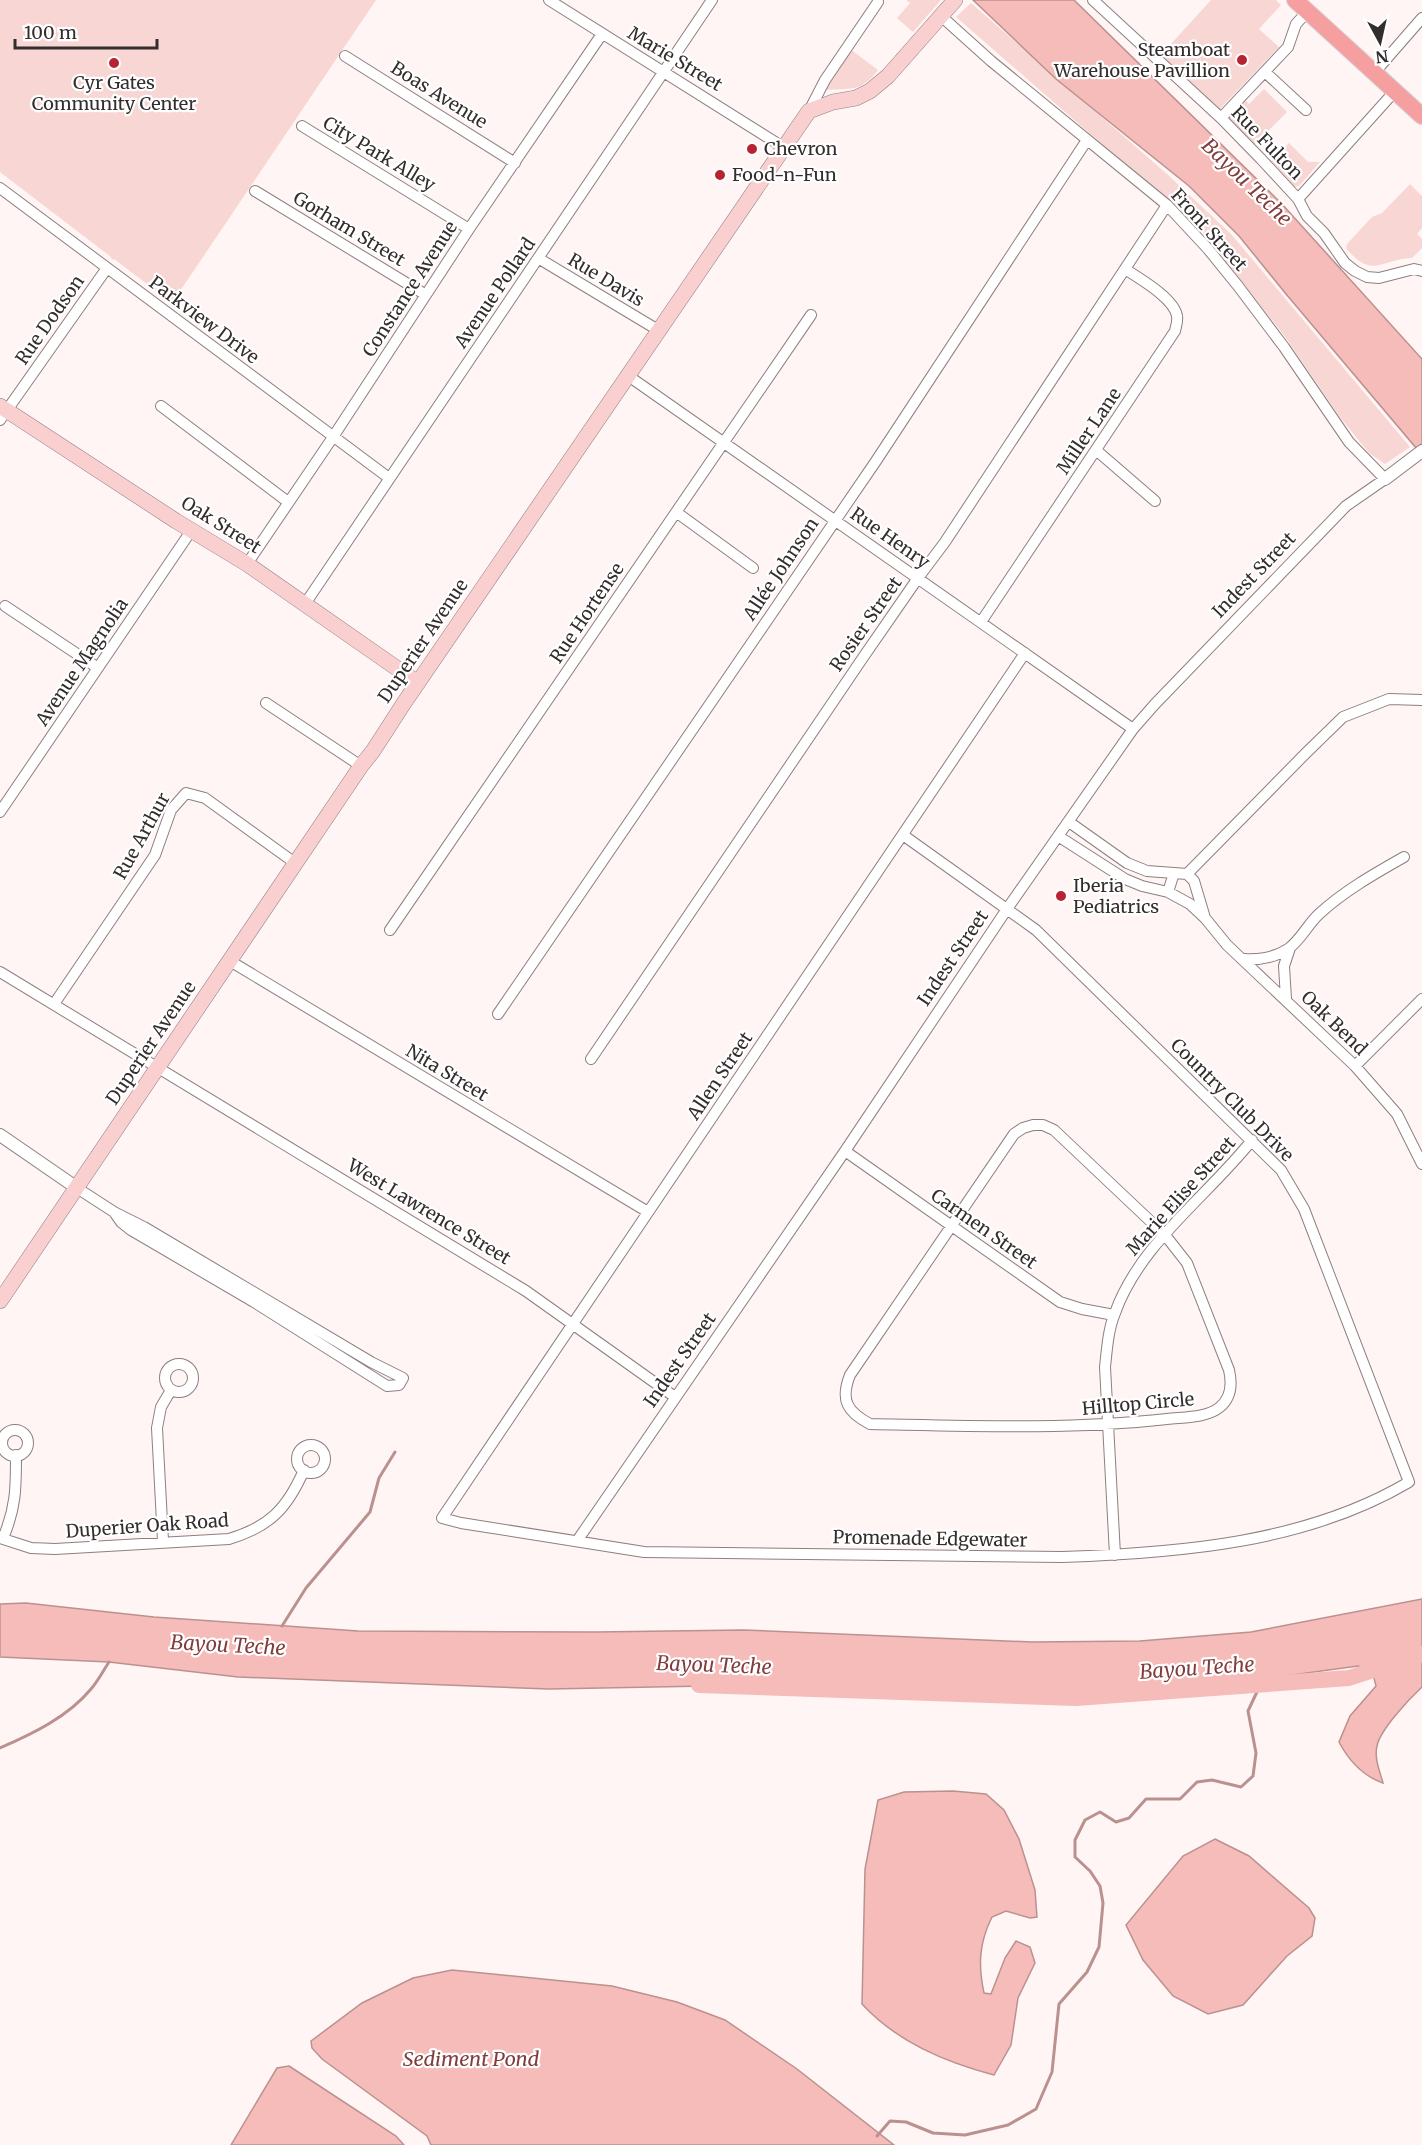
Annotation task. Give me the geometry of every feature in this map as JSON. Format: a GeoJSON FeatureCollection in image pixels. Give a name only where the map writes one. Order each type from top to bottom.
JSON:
{"type":"FeatureCollection","features":[{"type":"Feature","properties":{"kind":"main road"},"geometry":{"type":"LineString","coordinates":[[808,111],[833,102],[856,98],[870,91],[888,76],[954,1]]}},
{"type":"Feature","properties":{"kind":"main road"},"geometry":{"type":"LineString","coordinates":[[1301,6],[1422,116]]}},
{"type":"Feature","properties":{"kind":"main road","name":"Duperier Avenue"},"geometry":{"type":"LineString","coordinates":[[0,1301],[295,863],[373,752],[808,111]]}},
{"type":"Feature","properties":{"kind":"main road","name":"Oak Street"},"geometry":{"type":"LineString","coordinates":[[2,412],[247,564],[418,683]]}},
{"type":"Feature","properties":{"kind":"street","name":"Marie Street"},"geometry":{"type":"LineString","coordinates":[[549,0],[733,113],[783,147]]}},
{"type":"Feature","properties":{"kind":"street","name":"Avenue Pollard"},"geometry":{"type":"LineString","coordinates":[[305,604],[711,0]]}},
{"type":"Feature","properties":{"kind":"street","name":"Duperier Avenue"},"geometry":{"type":"LineString","coordinates":[[808,111],[825,80],[878,2]]}},
{"type":"Feature","properties":{"kind":"street","name":"Rue Fulton"},"geometry":{"type":"LineString","coordinates":[[1099,2],[1221,118],[1298,199],[1307,216],[1324,233],[1345,263],[1355,272],[1367,277],[1379,278],[1414,270],[1422,272]]}},
{"type":"Feature","properties":{"kind":"street"},"geometry":{"type":"LineString","coordinates":[[1221,118],[1288,47],[1301,6]]}},
{"type":"Feature","properties":{"kind":"street","name":"Front Street"},"geometry":{"type":"LineString","coordinates":[[941,16],[991,61],[1167,205],[1208,249],[1238,286],[1284,347],[1349,442],[1385,479]]}},
{"type":"Feature","properties":{"kind":"street"},"geometry":{"type":"LineString","coordinates":[[1375,72],[1422,18]]}},
{"type":"Feature","properties":{"kind":"street","name":"Constance Avenue"},"geometry":{"type":"LineString","coordinates":[[247,564],[333,438],[469,229],[602,34]]}},
{"type":"Feature","properties":{"kind":"street","name":"Boas Avenue"},"geometry":{"type":"LineString","coordinates":[[345,56],[515,162]]}},
{"type":"Feature","properties":{"kind":"street"},"geometry":{"type":"LineString","coordinates":[[1265,72],[1306,110]]}},
{"type":"Feature","properties":{"kind":"street"},"geometry":{"type":"LineString","coordinates":[[1298,199],[1395,91]]}},
{"type":"Feature","properties":{"kind":"street","name":"City Park Alley"},"geometry":{"type":"LineString","coordinates":[[302,126],[469,229]]}},
{"type":"Feature","properties":{"kind":"street","name":"Allée Johnson"},"geometry":{"type":"LineString","coordinates":[[498,1014],[835,520],[1088,140]]}},
{"type":"Feature","properties":{"kind":"street","name":"Parkview Drive"},"geometry":{"type":"LineString","coordinates":[[0,188],[389,478]]}},
{"type":"Feature","properties":{"kind":"street","name":"Gorham Street"},"geometry":{"type":"LineString","coordinates":[[255,191],[426,295]]}},
{"type":"Feature","properties":{"kind":"street","name":"Rosier Street"},"geometry":{"type":"LineString","coordinates":[[591,1059],[918,578],[945,542],[1167,205]]}},
{"type":"Feature","properties":{"kind":"street","name":"Rue Davis"},"geometry":{"type":"LineString","coordinates":[[538,258],[658,330]]}},
{"type":"Feature","properties":{"kind":"street","name":"Rue Dodson"},"geometry":{"type":"LineString","coordinates":[[2,412],[107,268]]}},
{"type":"Feature","properties":{"kind":"street","name":"Miller Lane"},"geometry":{"type":"LineString","coordinates":[[981,622],[1175,330],[1178,318],[1174,307],[1166,298],[1125,268]]}},
{"type":"Feature","properties":{"kind":"street","name":"Rue Hortense"},"geometry":{"type":"LineString","coordinates":[[390,930],[811,315]]}},
{"type":"Feature","properties":{"kind":"street","name":"Rue Henry"},"geometry":{"type":"LineString","coordinates":[[627,375],[1133,729]]}},
{"type":"Feature","properties":{"kind":"street"},"geometry":{"type":"LineString","coordinates":[[161,406],[288,502]]}},
{"type":"Feature","properties":{"kind":"street"},"geometry":{"type":"LineString","coordinates":[[1096,450],[1155,501]]}},
{"type":"Feature","properties":{"kind":"street","name":"Indest Street"},"geometry":{"type":"LineString","coordinates":[[577,1541],[845,1151],[1007,909],[1133,729],[1346,506],[1422,451]]}},
{"type":"Feature","properties":{"kind":"street"},"geometry":{"type":"LineString","coordinates":[[676,512],[753,568]]}},
{"type":"Feature","properties":{"kind":"street","name":"Avenue Magnolia"},"geometry":{"type":"LineString","coordinates":[[0,812],[191,531]]}},
{"type":"Feature","properties":{"kind":"street"},"geometry":{"type":"LineString","coordinates":[[5,606],[98,668]]}},
{"type":"Feature","properties":{"kind":"street","name":"Allen Street"},"geometry":{"type":"LineString","coordinates":[[442,1518],[1025,653]]}},
{"type":"Feature","properties":{"kind":"street"},"geometry":{"type":"LineString","coordinates":[[1069,822],[1127,863],[1148,871],[1187,874],[1343,717],[1389,699],[1422,700]]}},
{"type":"Feature","properties":{"kind":"street"},"geometry":{"type":"LineString","coordinates":[[266,703],[361,766]]}},
{"type":"Feature","properties":{"kind":"street","name":"Rue Arthur"},"geometry":{"type":"LineString","coordinates":[[54,1004],[155,855],[171,810],[186,793],[205,798],[295,863]]}},
{"type":"Feature","properties":{"kind":"street","name":"Country Club Drive"},"geometry":{"type":"LineString","coordinates":[[903,835],[1036,930],[1281,1170],[1304,1209],[1409,1482]]}},
{"type":"Feature","properties":{"kind":"street","name":"Oak Bend"},"geometry":{"type":"LineString","coordinates":[[1058,836],[1125,879],[1168,892],[1190,904],[1206,918],[1227,945],[1355,1066],[1397,1114],[1422,1164]]}},
{"type":"Feature","properties":{"kind":"street"},"geometry":{"type":"LineString","coordinates":[[1286,999],[1284,966],[1290,948],[1318,915],[1361,881],[1404,857]]}},
{"type":"Feature","properties":{"kind":"street"},"geometry":{"type":"LineString","coordinates":[[1168,892],[1174,873]]}},
{"type":"Feature","properties":{"kind":"street","name":"Oak Bend"},"geometry":{"type":"LineString","coordinates":[[1187,874],[1194,881],[1206,918]]}},
{"type":"Feature","properties":{"kind":"street"},"geometry":{"type":"LineString","coordinates":[[1244,959],[1258,960],[1272,957],[1290,948]]}},
{"type":"Feature","properties":{"kind":"street","name":"Nita Street"},"geometry":{"type":"LineString","coordinates":[[230,961],[648,1212]]}},
{"type":"Feature","properties":{"kind":"street","name":"West Lawrence Street"},"geometry":{"type":"LineString","coordinates":[[0,972],[516,1284],[675,1397]]}},
{"type":"Feature","properties":{"kind":"street"},"geometry":{"type":"LineString","coordinates":[[1355,1066],[1422,999]]}},
{"type":"Feature","properties":{"kind":"street","name":"Hilltop Circle"},"geometry":{"type":"LineString","coordinates":[[1033,1125],[1043,1125],[1054,1130],[1165,1235],[1187,1263],[1229,1370],[1232,1381],[1230,1394],[1220,1407],[1205,1414],[1108,1425],[1041,1427],[870,1424],[858,1418],[850,1410],[845,1398],[850,1375],[952,1227],[1014,1134],[1033,1125]]}},
{"type":"Feature","properties":{"kind":"street"},"geometry":{"type":"LineString","coordinates":[[0,1135],[114,1212],[131,1230],[158,1240],[348,1354]]}},
{"type":"Feature","properties":{"kind":"street","name":"Marie Elise Street"},"geometry":{"type":"LineString","coordinates":[[1115,1556],[1105,1367],[1107,1344],[1114,1315],[1124,1290],[1144,1259],[1252,1140]]}},
{"type":"Feature","properties":{"kind":"street","name":"Carmen Street"},"geometry":{"type":"LineString","coordinates":[[845,1151],[1060,1302],[1082,1310],[1114,1315]]}},
{"type":"Feature","properties":{"kind":"street"},"geometry":{"type":"LineString","coordinates":[[163,1541],[157,1428],[161,1407],[171,1390]]}},
{"type":"Feature","properties":{"kind":"street"},"geometry":{"type":"LineString","coordinates":[[1,1538],[12,1517],[16,1455]]}},
{"type":"Feature","properties":{"kind":"street","name":"Duperier Oak Road"},"geometry":{"type":"LineString","coordinates":[[1,1538],[32,1548],[55,1549],[229,1539],[252,1532],[271,1520],[287,1502],[304,1470]]}},
{"type":"Feature","properties":{"kind":"street","name":"Promenade Edgewater"},"geometry":{"type":"LineString","coordinates":[[442,1518],[644,1552],[1115,1556],[1253,1539],[1304,1528],[1368,1504],[1409,1482]]}},
{"type":"Feature","properties":{"kind":"shaded area"},"geometry":{"type":"Polygon","coordinates":[[[0,0],[376,0],[172,303],[114,259],[112,260],[0,172],[0,0]]]}},
{"type":"Feature","properties":{"kind":"shaded area"},"geometry":{"type":"Polygon","coordinates":[[[906,0],[941,0],[913,32],[897,18],[910,3],[906,0]]]}},
{"type":"Feature","properties":{"kind":"shaded area"},"geometry":{"type":"Polygon","coordinates":[[[1211,0],[1276,0],[1281,5],[1259,29],[1279,47],[1218,111],[1160,56],[1211,0]]]}},
{"type":"Feature","properties":{"kind":"shaded area"},"geometry":{"type":"Polygon","coordinates":[[[971,3],[1167,174],[1231,234],[1410,447],[1385,464],[1369,453],[1339,416],[1286,338],[1203,232],[956,17],[971,3]]]}},
{"type":"Feature","properties":{"kind":"shaded area"},"geometry":{"type":"Polygon","coordinates":[[[850,49],[878,70],[860,86],[824,90],[850,49]]]}},
{"type":"Feature","properties":{"kind":"shaded area"},"geometry":{"type":"Polygon","coordinates":[[[1264,89],[1287,112],[1253,146],[1226,120],[1245,100],[1249,104],[1264,89]]]}},
{"type":"Feature","properties":{"kind":"shaded area"},"geometry":{"type":"Polygon","coordinates":[[[1289,143],[1308,162],[1320,162],[1299,186],[1293,187],[1269,163],[1289,143]]]}},
{"type":"Feature","properties":{"kind":"shaded area"},"geometry":{"type":"Polygon","coordinates":[[[1410,184],[1422,196],[1422,228],[1417,234],[1422,239],[1422,248],[1412,258],[1377,265],[1363,263],[1355,258],[1346,248],[1347,244],[1372,217],[1382,213],[1410,184]]]}},
{"type":"Feature","properties":{"kind":"water"},"geometry":{"type":"Polygon","coordinates":[[[973,0],[1074,0],[1281,203],[1422,359],[1422,455],[1239,236],[1189,186],[1056,79],[973,0]]]}},
{"type":"Feature","properties":{"kind":"water"},"geometry":{"type":"Polygon","coordinates":[[[1422,1599],[1422,1687],[1396,1715],[1379,1739],[1376,1755],[1383,1783],[1357,1767],[1339,1742],[1350,1716],[1376,1686],[1372,1670],[1358,1666],[1263,1679],[1086,1693],[859,1685],[549,1689],[238,1677],[109,1662],[0,1657],[0,1604],[26,1603],[154,1617],[358,1631],[743,1630],[1032,1642],[1140,1641],[1251,1632],[1422,1599]]]}},
{"type":"Feature","properties":{"kind":"water"},"geometry":{"type":"Polygon","coordinates":[[[953,1791],[986,1794],[1004,1810],[1019,1839],[1035,1890],[1037,1917],[1030,1918],[1006,1911],[992,1917],[982,1945],[980,1964],[984,1993],[991,1994],[1005,1958],[1016,1941],[1030,1947],[1035,1963],[1018,1998],[1011,2045],[994,2075],[940,2057],[906,2040],[862,2004],[865,1869],[878,1800],[904,1792],[953,1791]]]}},
{"type":"Feature","properties":{"kind":"water"},"geometry":{"type":"Polygon","coordinates":[[[1215,1839],[1249,1856],[1309,1908],[1315,1918],[1312,1936],[1287,1956],[1243,2005],[1208,2014],[1173,1996],[1143,1960],[1126,1925],[1183,1856],[1215,1839]]]}},
{"type":"Feature","properties":{"kind":"water","name":"Sediment Pond"},"geometry":{"type":"Polygon","coordinates":[[[452,1970],[612,1986],[677,2002],[725,2020],[797,2069],[894,2145],[431,2145],[427,2136],[322,2059],[312,2048],[311,2041],[362,2003],[413,1978],[452,1970]]]}},
{"type":"Feature","properties":{"kind":"water"},"geometry":{"type":"Polygon","coordinates":[[[289,2066],[396,2136],[404,2145],[231,2145],[277,2068],[289,2066]]]}},
{"type":"Feature","properties":{"kind":"waterway"},"geometry":{"type":"LineString","coordinates":[[282,1626],[306,1588],[370,1512],[379,1478],[395,1452]]}},
{"type":"Feature","properties":{"kind":"waterway","name":"Bayou Teche"},"geometry":{"type":"LineString","coordinates":[[699,1685],[1076,1698],[1349,1678],[1422,1654]]}},
{"type":"Feature","properties":{"kind":"waterway"},"geometry":{"type":"LineString","coordinates":[[0,1748],[37,1731],[72,1708],[94,1686],[109,1662]]}},
{"type":"Feature","properties":{"kind":"waterway"},"geometry":{"type":"LineString","coordinates":[[877,2136],[890,2121],[906,2122],[933,2133],[965,2135],[1008,2125],[1036,2109],[1052,2072],[1059,2004],[1087,1972],[1099,1947],[1103,1903],[1100,1886],[1090,1871],[1075,1857],[1075,1840],[1085,1820],[1100,1812],[1116,1822],[1129,1818],[1146,1799],[1180,1799],[1197,1782],[1212,1780],[1241,1787],[1253,1776],[1256,1753],[1248,1711],[1263,1679]]}},
{"type":"Feature","properties":{"kind":"place","name":"Steamboat Warehouse Pavillion"},"geometry":{"type":"Point","coordinates":[1242,60]}},
{"type":"Feature","properties":{"kind":"place","name":"Cyr Gates Community Center"},"geometry":{"type":"Point","coordinates":[114,63]}},
{"type":"Feature","properties":{"kind":"place","name":"Chevron"},"geometry":{"type":"Point","coordinates":[752,149]}},
{"type":"Feature","properties":{"kind":"place","name":"Food-n-Fun"},"geometry":{"type":"Point","coordinates":[720,175]}},
{"type":"Feature","properties":{"kind":"place","name":"Iberia Pediatrics"},"geometry":{"type":"Point","coordinates":[1061,896]}}]}
